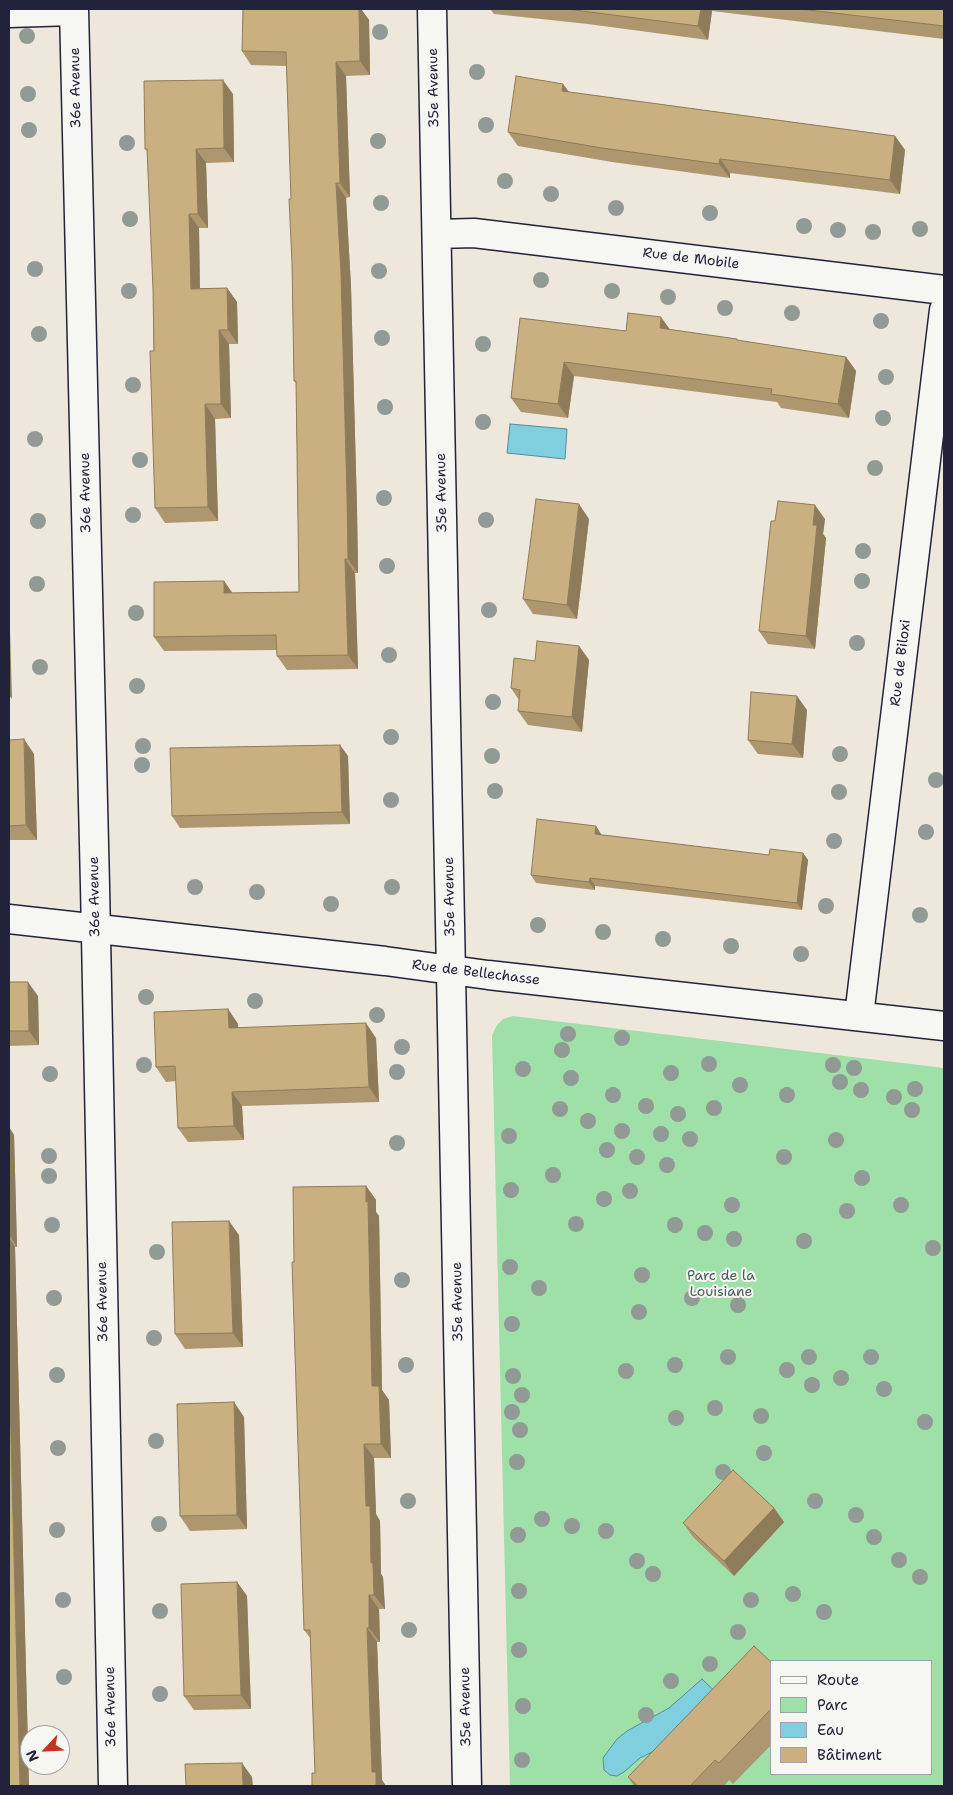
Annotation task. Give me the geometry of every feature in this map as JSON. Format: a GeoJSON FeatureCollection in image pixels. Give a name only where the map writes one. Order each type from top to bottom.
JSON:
{"type":"FeatureCollection","features":[{"type":"Feature","properties":{"kind":"street","name":"35e Avenue"},"geometry":{"type":"LineString","coordinates":[[432,9],[467,1786]]}},
{"type":"Feature","properties":{"kind":"street"},"geometry":{"type":"LineString","coordinates":[[9,12],[74,10]]}},
{"type":"Feature","properties":{"kind":"street","name":"36e Avenue"},"geometry":{"type":"LineString","coordinates":[[74,10],[113,1786]]}},
{"type":"Feature","properties":{"kind":"street","name":"Rue de Mobile"},"geometry":{"type":"LineString","coordinates":[[437,234],[474,233],[944,290]]}},
{"type":"Feature","properties":{"kind":"street","name":"Rue de Biloxi"},"geometry":{"type":"LineString","coordinates":[[859,1016],[944,310]]}},
{"type":"Feature","properties":{"kind":"street","name":"Rue de Bellechasse"},"geometry":{"type":"LineString","coordinates":[[9,918],[452,969],[488,975],[944,1026]]}},
{"type":"Feature","properties":{"kind":"green space","name":"Parc de la Louisiane"},"geometry":{"type":"Polygon","coordinates":[[[513,1016],[944,1068],[944,1786],[510,1786],[492,1035],[497,1025],[503,1019],[513,1016]]]}},
{"type":"Feature","properties":{"kind":"water"},"geometry":{"type":"Polygon","coordinates":[[[510,424],[567,429],[565,459],[507,453],[510,424]]]}},
{"type":"Feature","properties":{"kind":"water"},"geometry":{"type":"Polygon","coordinates":[[[702,1679],[724,1700],[670,1743],[640,1758],[624,1772],[617,1776],[610,1775],[604,1770],[603,1758],[617,1739],[627,1731],[669,1708],[702,1679]]]}},
{"type":"Feature","properties":{"kind":"building"},"geometry":{"type":"Polygon","coordinates":[[[243,9],[359,9],[360,61],[336,62],[340,183],[336,183],[341,273],[347,495],[348,559],[345,559],[348,655],[277,656],[276,635],[154,637],[154,582],[224,581],[224,593],[299,592],[296,381],[294,381],[286,52],[242,51],[243,9]]]}},
{"type":"Feature","properties":{"kind":"building"},"geometry":{"type":"Polygon","coordinates":[[[567,9],[701,9],[698,26],[567,9]]]}},
{"type":"Feature","properties":{"kind":"building"},"geometry":{"type":"Polygon","coordinates":[[[800,9],[944,9],[944,26],[800,9]]]}},
{"type":"Feature","properties":{"kind":"building"},"geometry":{"type":"Polygon","coordinates":[[[516,76],[563,84],[562,91],[895,136],[890,180],[720,159],[719,164],[602,148],[508,132],[516,76]]]}},
{"type":"Feature","properties":{"kind":"building"},"geometry":{"type":"Polygon","coordinates":[[[223,80],[224,148],[196,149],[198,214],[189,214],[191,289],[227,288],[228,330],[219,330],[221,404],[205,404],[208,507],[155,508],[150,351],[154,351],[153,289],[147,149],[145,149],[144,81],[223,80]]]}},
{"type":"Feature","properties":{"kind":"building"},"geometry":{"type":"Polygon","coordinates":[[[628,313],[661,317],[660,328],[846,357],[838,404],[771,394],[772,389],[564,362],[558,404],[511,398],[520,318],[626,331],[628,313]]]}},
{"type":"Feature","properties":{"kind":"building"},"geometry":{"type":"Polygon","coordinates":[[[536,499],[579,504],[567,605],[523,599],[536,499]]]}},
{"type":"Feature","properties":{"kind":"building"},"geometry":{"type":"Polygon","coordinates":[[[778,501],[815,505],[813,525],[817,525],[806,636],[759,631],[771,521],[775,521],[778,501]]]}},
{"type":"Feature","properties":{"kind":"building"},"geometry":{"type":"Polygon","coordinates":[[[537,641],[579,646],[572,717],[518,711],[520,690],[511,688],[514,658],[535,661],[537,641]]]}},
{"type":"Feature","properties":{"kind":"building"},"geometry":{"type":"Polygon","coordinates":[[[751,692],[797,696],[792,744],[748,740],[751,692]]]}},
{"type":"Feature","properties":{"kind":"building"},"geometry":{"type":"Polygon","coordinates":[[[24,739],[26,825],[9,826],[9,740],[24,739]]]}},
{"type":"Feature","properties":{"kind":"building"},"geometry":{"type":"Polygon","coordinates":[[[340,745],[342,812],[172,816],[170,748],[340,745]]]}},
{"type":"Feature","properties":{"kind":"building"},"geometry":{"type":"Polygon","coordinates":[[[537,819],[596,826],[595,834],[769,855],[770,849],[803,853],[797,903],[590,878],[589,882],[531,875],[537,819]]]}},
{"type":"Feature","properties":{"kind":"building"},"geometry":{"type":"Polygon","coordinates":[[[9,982],[28,982],[29,1031],[9,1031],[9,982]]]}},
{"type":"Feature","properties":{"kind":"building"},"geometry":{"type":"Polygon","coordinates":[[[228,1009],[229,1028],[366,1023],[369,1087],[232,1092],[234,1126],[178,1128],[175,1066],[156,1067],[154,1012],[228,1009]]]}},
{"type":"Feature","properties":{"kind":"building"},"geometry":{"type":"Polygon","coordinates":[[[366,1186],[366,1202],[368,1201],[372,1386],[379,1386],[381,1444],[364,1444],[366,1506],[370,1506],[371,1563],[373,1563],[374,1595],[369,1595],[369,1628],[367,1628],[372,1772],[376,1772],[376,1786],[312,1786],[312,1773],[315,1773],[310,1630],[304,1630],[292,1262],[294,1262],[293,1187],[366,1186]]]}},
{"type":"Feature","properties":{"kind":"building"},"geometry":{"type":"Polygon","coordinates":[[[229,1221],[233,1333],[175,1334],[172,1222],[229,1221]]]}},
{"type":"Feature","properties":{"kind":"building"},"geometry":{"type":"Polygon","coordinates":[[[9,1360],[20,1786],[9,1786],[9,1360]]]}},
{"type":"Feature","properties":{"kind":"building"},"geometry":{"type":"Polygon","coordinates":[[[234,1402],[237,1515],[180,1516],[177,1404],[234,1402]]]}},
{"type":"Feature","properties":{"kind":"building"},"geometry":{"type":"Polygon","coordinates":[[[733,1470],[774,1508],[724,1561],[683,1523],[733,1470]]]}},
{"type":"Feature","properties":{"kind":"building"},"geometry":{"type":"Polygon","coordinates":[[[237,1582],[241,1695],[184,1696],[181,1584],[237,1582]]]}},
{"type":"Feature","properties":{"kind":"building"},"geometry":{"type":"Polygon","coordinates":[[[754,1646],[770,1661],[770,1710],[719,1763],[715,1760],[690,1786],[638,1786],[628,1777],[754,1646]]]}},
{"type":"Feature","properties":{"kind":"building"},"geometry":{"type":"Polygon","coordinates":[[[242,1763],[243,1786],[186,1786],[185,1764],[242,1763]]]}}]}
